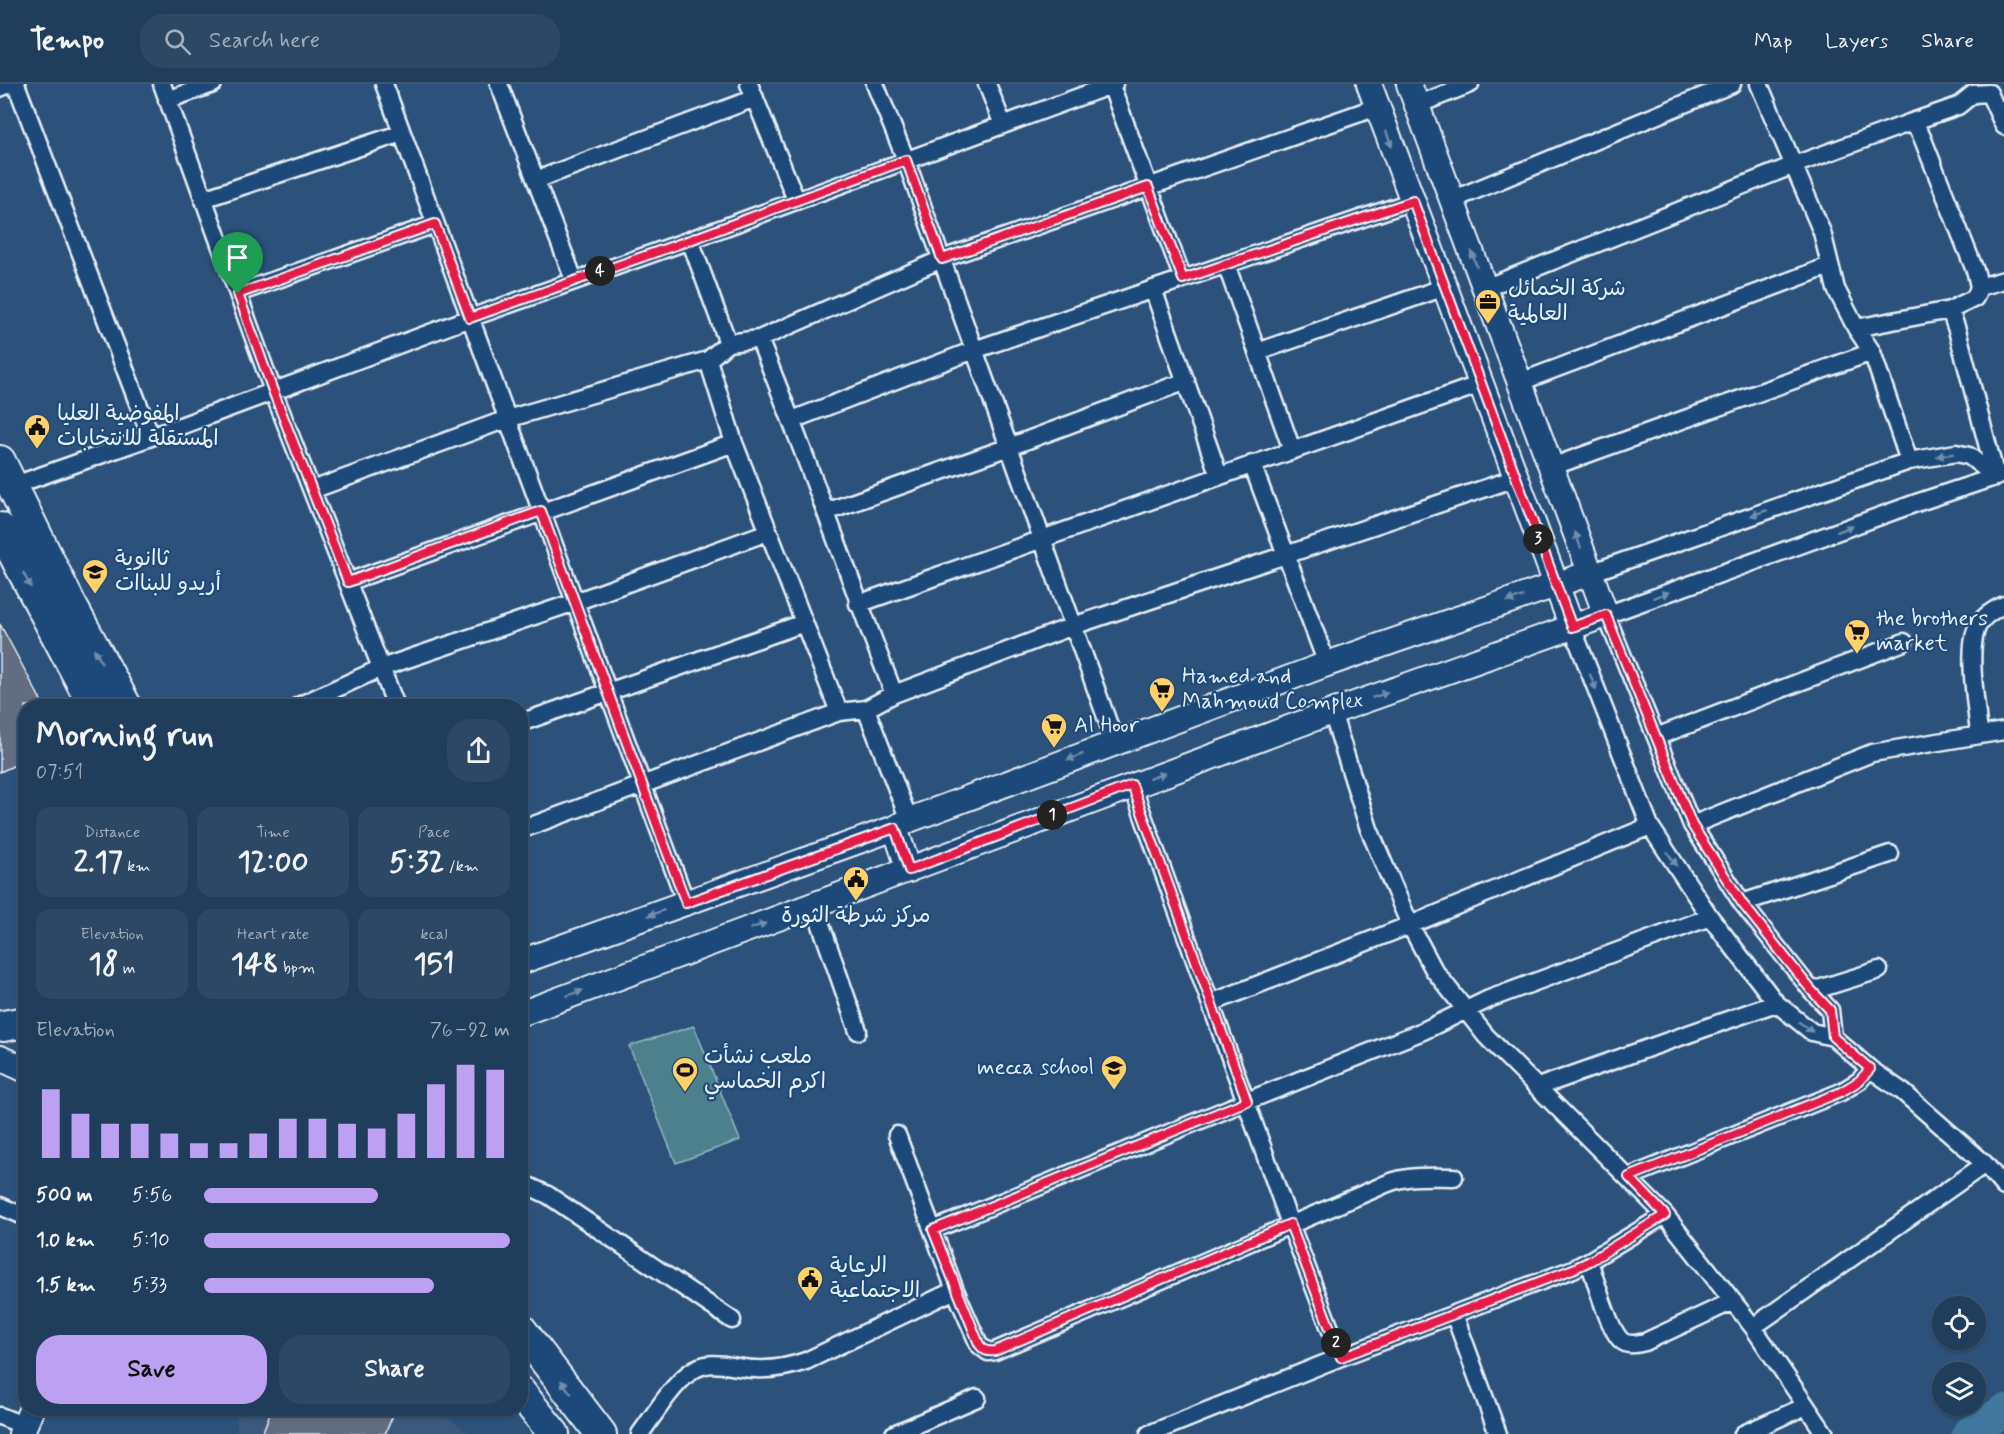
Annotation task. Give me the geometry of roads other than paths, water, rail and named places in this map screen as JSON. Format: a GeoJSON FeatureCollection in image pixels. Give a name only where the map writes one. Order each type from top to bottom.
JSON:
{"type":"FeatureCollection","features":[{"type":"Feature","properties":{"kind":"highway"},"geometry":{"type":"LineString","coordinates":[[6,473],[71,605],[122,699]]}},
{"type":"Feature","properties":{"kind":"highway"},"geometry":{"type":"LineString","coordinates":[[0,528],[90,699]]}},
{"type":"Feature","properties":{"kind":"highway"},"geometry":{"type":"LineString","coordinates":[[528,1338],[601,1434]]}},
{"type":"Feature","properties":{"kind":"highway"},"geometry":{"type":"LineString","coordinates":[[528,1402],[554,1434]]}},
{"type":"Feature","properties":{"kind":"street"},"geometry":{"type":"LineString","coordinates":[[0,88],[9,84]]}},
{"type":"Feature","properties":{"kind":"street"},"geometry":{"type":"LineString","coordinates":[[16,84],[151,437]]}},
{"type":"Feature","properties":{"kind":"street"},"geometry":{"type":"LineString","coordinates":[[213,84],[164,92],[273,391],[393,699]]}},
{"type":"Feature","properties":{"kind":"street"},"geometry":{"type":"LineString","coordinates":[[384,84],[686,903]]}},
{"type":"Feature","properties":{"kind":"street"},"geometry":{"type":"LineString","coordinates":[[875,84],[906,160],[1115,742]]}},
{"type":"Feature","properties":{"kind":"street"},"geometry":{"type":"LineString","coordinates":[[987,84],[1003,124]]}},
{"type":"Feature","properties":{"kind":"street"},"geometry":{"type":"LineString","coordinates":[[1369,84],[1556,585],[1650,826],[1710,917],[1776,1003],[1812,1032],[1833,1037],[1870,1069],[1903,1092],[1985,1164],[2004,1187]]}},
{"type":"Feature","properties":{"kind":"street"},"geometry":{"type":"LineString","coordinates":[[1470,84],[1413,94],[1590,573],[1692,825],[1742,903],[1812,991],[1830,1010],[1833,1037]]}},
{"type":"Feature","properties":{"kind":"street"},"geometry":{"type":"LineString","coordinates":[[1452,200],[1732,84]]}},
{"type":"Feature","properties":{"kind":"street"},"geometry":{"type":"LineString","coordinates":[[1760,84],[1822,232],[1836,289],[1856,328],[1872,352],[1909,461]]}},
{"type":"Feature","properties":{"kind":"street"},"geometry":{"type":"LineString","coordinates":[[6,473],[151,437],[470,318],[1112,85],[1183,279]]}},
{"type":"Feature","properties":{"kind":"street"},"geometry":{"type":"LineString","coordinates":[[504,86],[536,180],[574,280]]}},
{"type":"Feature","properties":{"kind":"street"},"geometry":{"type":"LineString","coordinates":[[1485,288],[1794,165],[1958,106],[1973,94],[1991,88],[2004,126]]}},
{"type":"Feature","properties":{"kind":"street"},"geometry":{"type":"LineString","coordinates":[[536,180],[752,91],[796,200]]}},
{"type":"Feature","properties":{"kind":"street"},"geometry":{"type":"LineString","coordinates":[[312,490],[507,418],[708,360],[728,343],[759,339],[942,259],[1377,107]]}},
{"type":"Feature","properties":{"kind":"street"},"geometry":{"type":"LineString","coordinates":[[1856,328],[1950,310],[1975,298],[1979,287],[1976,273],[1922,137],[1917,128],[1909,123]]}},
{"type":"Feature","properties":{"kind":"street"},"geometry":{"type":"LineString","coordinates":[[203,199],[402,133]]}},
{"type":"Feature","properties":{"kind":"street"},"geometry":{"type":"LineString","coordinates":[[792,420],[974,350],[1413,201]]}},
{"type":"Feature","properties":{"kind":"street"},"geometry":{"type":"LineString","coordinates":[[238,294],[435,224]]}},
{"type":"Feature","properties":{"kind":"street"},"geometry":{"type":"LineString","coordinates":[[690,240],[728,343]]}},
{"type":"Feature","properties":{"kind":"street"},"geometry":{"type":"LineString","coordinates":[[1226,264],[1292,450]]}},
{"type":"Feature","properties":{"kind":"street"},"geometry":{"type":"LineString","coordinates":[[1520,382],[1829,266]]}},
{"type":"Feature","properties":{"kind":"street"},"geometry":{"type":"LineString","coordinates":[[1979,287],[2004,280]]}},
{"type":"Feature","properties":{"kind":"street"},"geometry":{"type":"LineString","coordinates":[[1257,352],[1445,287]]}},
{"type":"Feature","properties":{"kind":"street"},"geometry":{"type":"LineString","coordinates":[[1153,289],[1219,476]]}},
{"type":"Feature","properties":{"kind":"street"},"geometry":{"type":"LineString","coordinates":[[1950,310],[2000,475]]}},
{"type":"Feature","properties":{"kind":"street"},"geometry":{"type":"LineString","coordinates":[[759,339],[792,420],[858,604],[894,694]]}},
{"type":"Feature","properties":{"kind":"street"},"geometry":{"type":"LineString","coordinates":[[1551,467],[1872,352]]}},
{"type":"Feature","properties":{"kind":"street"},"geometry":{"type":"LineString","coordinates":[[708,360],[734,443],[839,712]]}},
{"type":"Feature","properties":{"kind":"street"},"geometry":{"type":"LineString","coordinates":[[826,512],[1186,381]]}},
{"type":"Feature","properties":{"kind":"street"},"geometry":{"type":"LineString","coordinates":[[858,604],[1481,384]]}},
{"type":"Feature","properties":{"kind":"street"},"geometry":{"type":"LineString","coordinates":[[348,582],[734,443]]}},
{"type":"Feature","properties":{"kind":"street"},"geometry":{"type":"LineString","coordinates":[[528,959],[902,824],[1327,664],[1909,461],[1956,453],[1969,456],[2000,475]]}},
{"type":"Feature","properties":{"kind":"street"},"geometry":{"type":"LineString","coordinates":[[1252,464],[1327,664]]}},
{"type":"Feature","properties":{"kind":"street"},"geometry":{"type":"LineString","coordinates":[[528,1011],[1332,712],[2000,475]]}},
{"type":"Feature","properties":{"kind":"street"},"geometry":{"type":"LineString","coordinates":[[528,827],[839,712],[866,709],[894,694],[1073,626],[1516,478]]}},
{"type":"Feature","properties":{"kind":"street"},"geometry":{"type":"LineString","coordinates":[[325,699],[381,668],[575,602],[768,532]]}},
{"type":"Feature","properties":{"kind":"street"},"geometry":{"type":"LineString","coordinates":[[1979,735],[1972,653],[1976,629],[1986,616],[2004,606]]}},
{"type":"Feature","properties":{"kind":"street"},"geometry":{"type":"LineString","coordinates":[[528,720],[804,623]]}},
{"type":"Feature","properties":{"kind":"street"},"geometry":{"type":"LineString","coordinates":[[1656,737],[1904,642]]}},
{"type":"Feature","properties":{"kind":"street"},"geometry":{"type":"LineString","coordinates":[[866,709],[902,824],[909,870]]}},
{"type":"Feature","properties":{"kind":"street"},"geometry":{"type":"LineString","coordinates":[[1332,712],[1369,829],[1410,925],[1434,970],[1486,1036],[1665,1215],[1753,1327],[1825,1434]]}},
{"type":"Feature","properties":{"kind":"street"},"geometry":{"type":"LineString","coordinates":[[1692,825],[1872,753],[2004,731]]}},
{"type":"Feature","properties":{"kind":"street"},"geometry":{"type":"LineString","coordinates":[[1132,785],[1290,1224],[1341,1357]]}},
{"type":"Feature","properties":{"kind":"street"},"geometry":{"type":"LineString","coordinates":[[1211,1003],[1410,925],[1650,826]]}},
{"type":"Feature","properties":{"kind":"street"},"geometry":{"type":"LineString","coordinates":[[1742,903],[1890,854]]}},
{"type":"Feature","properties":{"kind":"street"},"geometry":{"type":"LineString","coordinates":[[814,905],[858,1031]]}},
{"type":"Feature","properties":{"kind":"street"},"geometry":{"type":"LineString","coordinates":[[933,1230],[1423,1031],[1489,999],[1710,917]]}},
{"type":"Feature","properties":{"kind":"street"},"geometry":{"type":"LineString","coordinates":[[1812,991],[1879,970]]}},
{"type":"Feature","properties":{"kind":"street"},"geometry":{"type":"LineString","coordinates":[[1538,1087],[1776,1003]]}},
{"type":"Feature","properties":{"kind":"street"},"geometry":{"type":"LineString","coordinates":[[0,1058],[18,1066]]}},
{"type":"Feature","properties":{"kind":"street"},"geometry":{"type":"LineString","coordinates":[[1629,1177],[1841,1092],[1859,1081],[1870,1069]]}},
{"type":"Feature","properties":{"kind":"street"},"geometry":{"type":"LineString","coordinates":[[897,1135],[955,1290],[979,1344],[983,1350],[988,1352],[995,1351],[1393,1180],[1408,1177],[1454,1177]]}},
{"type":"Feature","properties":{"kind":"street"},"geometry":{"type":"LineString","coordinates":[[1753,1327],[1985,1164]]}},
{"type":"Feature","properties":{"kind":"street"},"geometry":{"type":"LineString","coordinates":[[528,1186],[548,1195],[732,1320]]}},
{"type":"Feature","properties":{"kind":"street"},"geometry":{"type":"LineString","coordinates":[[0,1206],[18,1214]]}},
{"type":"Feature","properties":{"kind":"street"},"geometry":{"type":"LineString","coordinates":[[1149,1434],[1178,1429],[1341,1357],[1590,1261],[1665,1215]]}},
{"type":"Feature","properties":{"kind":"street"},"geometry":{"type":"LineString","coordinates":[[1590,1261],[1613,1329],[1622,1341],[1632,1344],[1645,1342],[1733,1301]]}},
{"type":"Feature","properties":{"kind":"street"},"geometry":{"type":"LineString","coordinates":[[640,1434],[677,1385],[688,1373],[699,1366],[713,1363],[753,1370],[782,1369],[806,1361],[955,1290]]}},
{"type":"Feature","properties":{"kind":"street"},"geometry":{"type":"LineString","coordinates":[[1454,1314],[1498,1434]]}},
{"type":"Feature","properties":{"kind":"street"},"geometry":{"type":"LineString","coordinates":[[894,1434],[977,1398]]}},
{"type":"Feature","properties":{"kind":"street"},"geometry":{"type":"LineString","coordinates":[[1743,1434],[1806,1406]]}},
{"type":"Feature","properties":{"kind":"street"},"geometry":{"type":"LineString","coordinates":[[0,1416],[26,1423]]}},
{"type":"Feature","properties":{"kind":"waterway"},"geometry":{"type":"LineString","coordinates":[[1968,1434],[2004,1411]]}},
{"type":"Feature","properties":{"kind":"place","name":"شركة الخمائل العالمية"},"geometry":{"type":"Point","coordinates":[1488,325]}},
{"type":"Feature","properties":{"kind":"place","name":"المفوضية العليا المستقلة للانتخابات"},"geometry":{"type":"Point","coordinates":[37,450]}},
{"type":"Feature","properties":{"kind":"place","name":"ثاانوية أريدو للبناات"},"geometry":{"type":"Point","coordinates":[95,595]}},
{"type":"Feature","properties":{"kind":"place","name":"the brothers market"},"geometry":{"type":"Point","coordinates":[1857,655]}},
{"type":"Feature","properties":{"kind":"place","name":"Hamed and Mahmoud Complex"},"geometry":{"type":"Point","coordinates":[1162,713]}},
{"type":"Feature","properties":{"kind":"place","name":"Al Hoor"},"geometry":{"type":"Point","coordinates":[1054,749]}},
{"type":"Feature","properties":{"kind":"place","name":"مركز شرطة الثورة"},"geometry":{"type":"Point","coordinates":[856,902]}},
{"type":"Feature","properties":{"kind":"place","name":"mecca school"},"geometry":{"type":"Point","coordinates":[1114,1091]}},
{"type":"Feature","properties":{"kind":"place","name":"ملعب نشأت اكرم الخماسي"},"geometry":{"type":"Point","coordinates":[685,1093]}},
{"type":"Feature","properties":{"kind":"place","name":"الرعاية الاجتماعية"},"geometry":{"type":"Point","coordinates":[810,1302]}}]}
